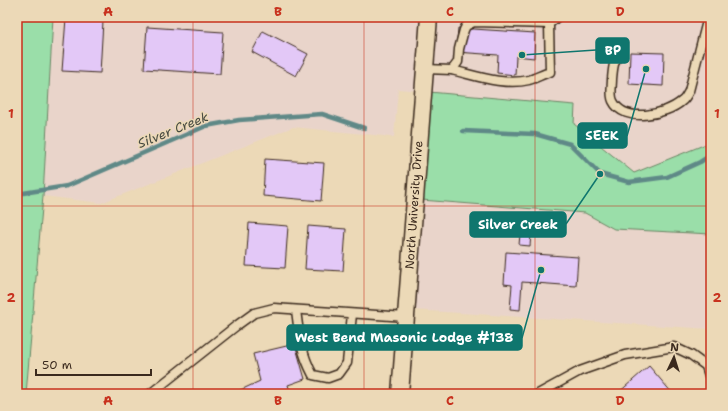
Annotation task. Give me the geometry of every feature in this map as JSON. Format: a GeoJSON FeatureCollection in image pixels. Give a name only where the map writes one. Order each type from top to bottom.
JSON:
{"type":"FeatureCollection","features":[{"type":"Feature","properties":{"kind":"street","name":"North University Drive"},"geometry":{"type":"LineString","coordinates":[[400,394],[429,17]]}},
{"type":"Feature","properties":{"kind":"lane"},"geometry":{"type":"LineString","coordinates":[[452,70],[458,62],[459,49],[466,26],[474,22],[481,21],[549,24],[557,17]]}},
{"type":"Feature","properties":{"kind":"lane"},"geometry":{"type":"LineString","coordinates":[[620,53],[615,59],[613,66],[611,90],[612,99],[617,107],[626,113],[640,115],[656,114],[671,108],[683,101],[689,91],[708,17]]}},
{"type":"Feature","properties":{"kind":"lane"},"geometry":{"type":"LineString","coordinates":[[425,69],[452,70],[485,79],[506,81],[530,80],[550,72],[549,24]]}},
{"type":"Feature","properties":{"kind":"lane"},"geometry":{"type":"LineString","coordinates":[[150,394],[254,313],[274,308],[406,317]]}},
{"type":"Feature","properties":{"kind":"lane"},"geometry":{"type":"LineString","coordinates":[[296,310],[305,361],[313,375],[328,378],[339,374],[347,363],[352,314]]}},
{"type":"Feature","properties":{"kind":"lane"},"geometry":{"type":"LineString","coordinates":[[538,394],[552,391],[580,371],[625,355],[674,347],[691,355],[706,366],[711,382]]}},
{"type":"Feature","properties":{"kind":"shaded area"},"geometry":{"type":"Polygon","coordinates":[[[53,17],[680,17],[711,20],[711,142],[634,173],[574,124],[575,105],[398,89],[394,137],[293,127],[101,203],[43,196],[53,17]]]}},
{"type":"Feature","properties":{"kind":"shaded area"},"geometry":{"type":"Polygon","coordinates":[[[421,200],[585,213],[614,229],[711,234],[711,329],[413,310],[421,200]]]}},
{"type":"Feature","properties":{"kind":"green space"},"geometry":{"type":"Polygon","coordinates":[[[17,17],[53,17],[43,196],[26,394],[17,394],[17,17]]]}},
{"type":"Feature","properties":{"kind":"green space"},"geometry":{"type":"Polygon","coordinates":[[[429,92],[575,105],[574,124],[634,173],[711,142],[711,234],[614,229],[585,213],[421,200],[429,92]]]}},
{"type":"Feature","properties":{"kind":"building"},"geometry":{"type":"Polygon","coordinates":[[[66,18],[103,21],[100,73],[62,71],[66,18]]]}},
{"type":"Feature","properties":{"kind":"building"},"geometry":{"type":"Polygon","coordinates":[[[147,27],[223,32],[220,74],[144,69],[147,27]]]}},
{"type":"Feature","properties":{"kind":"building"},"geometry":{"type":"Polygon","coordinates":[[[458,28],[535,33],[534,58],[516,56],[515,75],[497,73],[498,55],[456,52],[458,28]]]}},
{"type":"Feature","properties":{"kind":"building"},"geometry":{"type":"Polygon","coordinates":[[[263,31],[308,54],[296,76],[252,52],[263,31]]]}},
{"type":"Feature","properties":{"kind":"building"},"geometry":{"type":"Polygon","coordinates":[[[630,52],[664,53],[663,86],[629,84],[630,52]]]}},
{"type":"Feature","properties":{"kind":"building"},"geometry":{"type":"Polygon","coordinates":[[[265,159],[324,163],[321,201],[263,196],[265,159]]]}},
{"type":"Feature","properties":{"kind":"building"},"geometry":{"type":"Polygon","coordinates":[[[249,223],[288,226],[285,268],[246,266],[249,223]]]}},
{"type":"Feature","properties":{"kind":"building"},"geometry":{"type":"Polygon","coordinates":[[[308,226],[346,229],[343,271],[305,269],[308,226]]]}},
{"type":"Feature","properties":{"kind":"building"},"geometry":{"type":"Polygon","coordinates":[[[520,234],[531,234],[530,246],[519,245],[520,234]]]}},
{"type":"Feature","properties":{"kind":"building"},"geometry":{"type":"Polygon","coordinates":[[[506,252],[578,257],[576,286],[522,282],[520,310],[510,309],[512,285],[504,284],[506,252]]]}},
{"type":"Feature","properties":{"kind":"building"},"geometry":{"type":"Polygon","coordinates":[[[295,344],[305,379],[288,385],[291,394],[232,394],[260,381],[253,354],[295,344]]]}},
{"type":"Feature","properties":{"kind":"building"},"geometry":{"type":"Polygon","coordinates":[[[649,366],[673,394],[617,394],[649,366]]]}},
{"type":"Feature","properties":{"kind":"waterway","name":"Silver Creek"},"geometry":{"type":"LineString","coordinates":[[17,194],[67,186],[206,126],[239,120],[322,114],[364,128]]}},
{"type":"Feature","properties":{"kind":"waterway","name":"Silver Creek"},"geometry":{"type":"LineString","coordinates":[[463,131],[535,134],[570,144],[600,174],[629,182],[667,177],[700,162],[711,155]]}},
{"type":"Feature","properties":{"kind":"place","name":"BP"},"geometry":{"type":"Point","coordinates":[522,55]}},
{"type":"Feature","properties":{"kind":"place","name":"SEEK"},"geometry":{"type":"Point","coordinates":[646,69]}},
{"type":"Feature","properties":{"kind":"place","name":"Silver Creek"},"geometry":{"type":"Point","coordinates":[600,174]}},
{"type":"Feature","properties":{"kind":"place","name":"West Bend Masonic Lodge #138"},"geometry":{"type":"Point","coordinates":[541,270]}}]}
